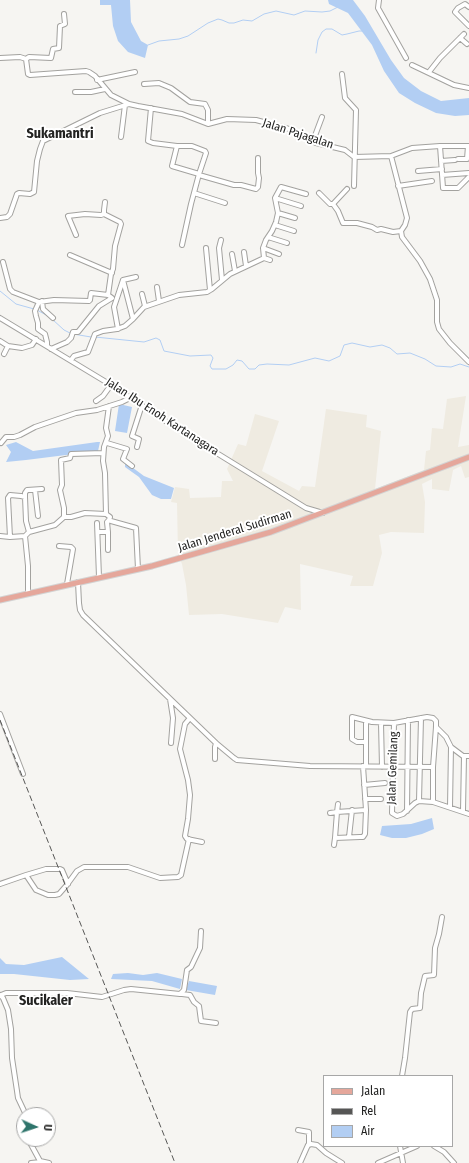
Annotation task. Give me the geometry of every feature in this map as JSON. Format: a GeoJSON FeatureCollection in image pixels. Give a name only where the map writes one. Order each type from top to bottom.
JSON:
{"type":"FeatureCollection","features":[{"type":"Feature","properties":{"kind":"main road","name":"Jalan Jenderal Sudirman"},"geometry":{"type":"LineString","coordinates":[[0,600],[138,569],[244,541],[282,529],[469,457]]}},
{"type":"Feature","properties":{"kind":"street"},"geometry":{"type":"LineString","coordinates":[[379,0],[378,8],[406,58]]}},
{"type":"Feature","properties":{"kind":"street"},"geometry":{"type":"LineString","coordinates":[[469,7],[465,4],[458,8],[455,12],[469,26]]}},
{"type":"Feature","properties":{"kind":"street"},"geometry":{"type":"LineString","coordinates":[[0,58],[51,58],[53,49],[59,48],[60,26],[64,24],[64,14]]}},
{"type":"Feature","properties":{"kind":"street"},"geometry":{"type":"LineString","coordinates":[[429,72],[440,58],[464,34]]}},
{"type":"Feature","properties":{"kind":"street"},"geometry":{"type":"LineString","coordinates":[[460,38],[467,44]]}},
{"type":"Feature","properties":{"kind":"street"},"geometry":{"type":"LineString","coordinates":[[26,59],[29,75],[86,71],[91,73],[111,95],[127,104],[182,114],[208,124],[208,110],[205,104],[190,102],[171,88],[159,83],[144,84]]}},
{"type":"Feature","properties":{"kind":"street"},"geometry":{"type":"LineString","coordinates":[[412,65],[454,85],[469,88]]}},
{"type":"Feature","properties":{"kind":"street"},"geometry":{"type":"LineString","coordinates":[[97,80],[135,72]]}},
{"type":"Feature","properties":{"kind":"street"},"geometry":{"type":"LineString","coordinates":[[342,74],[345,98],[356,110],[354,186]]}},
{"type":"Feature","properties":{"kind":"street"},"geometry":{"type":"LineString","coordinates":[[75,92],[91,92],[105,89]]}},
{"type":"Feature","properties":{"kind":"street"},"geometry":{"type":"LineString","coordinates":[[121,137],[127,104]]}},
{"type":"Feature","properties":{"kind":"street"},"geometry":{"type":"LineString","coordinates":[[0,218],[7,217],[10,214],[17,194],[30,194],[34,192],[37,161],[43,141],[100,113],[127,104]]}},
{"type":"Feature","properties":{"kind":"street"},"geometry":{"type":"LineString","coordinates":[[151,108],[148,141],[177,146],[192,146],[205,151],[182,246]]}},
{"type":"Feature","properties":{"kind":"street"},"geometry":{"type":"LineString","coordinates":[[313,141],[322,117]]}},
{"type":"Feature","properties":{"kind":"street","name":"Jalan Pajagalan"},"geometry":{"type":"LineString","coordinates":[[208,124],[227,119],[256,120],[289,129],[313,141],[345,150],[354,156],[391,156]]}},
{"type":"Feature","properties":{"kind":"street"},"geometry":{"type":"LineString","coordinates":[[177,146],[172,166],[234,186],[241,185],[256,189],[258,187],[260,178],[258,173],[258,158]]}},
{"type":"Feature","properties":{"kind":"street"},"geometry":{"type":"LineString","coordinates":[[440,146],[443,188],[458,188],[469,177]]}},
{"type":"Feature","properties":{"kind":"street"},"geometry":{"type":"LineString","coordinates":[[401,231],[407,218],[391,156],[412,148],[468,146],[468,160],[441,161]]}},
{"type":"Feature","properties":{"kind":"street"},"geometry":{"type":"LineString","coordinates":[[418,171],[442,169]]}},
{"type":"Feature","properties":{"kind":"street"},"geometry":{"type":"LineString","coordinates":[[442,175],[469,173]]}},
{"type":"Feature","properties":{"kind":"street"},"geometry":{"type":"LineString","coordinates":[[398,186],[432,181]]}},
{"type":"Feature","properties":{"kind":"street"},"geometry":{"type":"LineString","coordinates":[[264,258],[263,248],[275,225],[278,213],[275,198],[282,187],[306,194]]}},
{"type":"Feature","properties":{"kind":"street"},"geometry":{"type":"LineString","coordinates":[[333,204],[347,189]]}},
{"type":"Feature","properties":{"kind":"street"},"geometry":{"type":"LineString","coordinates":[[194,193],[225,204]]}},
{"type":"Feature","properties":{"kind":"street"},"geometry":{"type":"LineString","coordinates":[[319,193],[330,204],[333,204],[343,223],[358,223],[372,227],[376,230],[401,231]]}},
{"type":"Feature","properties":{"kind":"street"},"geometry":{"type":"LineString","coordinates":[[275,198],[301,206]]}},
{"type":"Feature","properties":{"kind":"street"},"geometry":{"type":"LineString","coordinates":[[104,214],[106,202]]}},
{"type":"Feature","properties":{"kind":"street"},"geometry":{"type":"LineString","coordinates":[[278,213],[295,218]]}},
{"type":"Feature","properties":{"kind":"street"},"geometry":{"type":"LineString","coordinates":[[76,235],[68,216],[86,214],[101,216],[104,214],[121,223],[115,246],[114,268],[108,294]]}},
{"type":"Feature","properties":{"kind":"street"},"geometry":{"type":"LineString","coordinates":[[275,225],[294,231]]}},
{"type":"Feature","properties":{"kind":"street"},"geometry":{"type":"LineString","coordinates":[[401,231],[404,240],[420,261],[430,279],[437,300],[437,322],[440,329],[450,343],[469,362]]}},
{"type":"Feature","properties":{"kind":"street"},"geometry":{"type":"LineString","coordinates":[[268,237],[287,243]]}},
{"type":"Feature","properties":{"kind":"street"},"geometry":{"type":"LineString","coordinates":[[221,240],[219,248],[222,280]]}},
{"type":"Feature","properties":{"kind":"street"},"geometry":{"type":"LineString","coordinates":[[206,248],[210,290]]}},
{"type":"Feature","properties":{"kind":"street"},"geometry":{"type":"LineString","coordinates":[[263,248],[279,254]]}},
{"type":"Feature","properties":{"kind":"street"},"geometry":{"type":"LineString","coordinates":[[244,252],[246,266]]}},
{"type":"Feature","properties":{"kind":"street"},"geometry":{"type":"LineString","coordinates":[[232,254],[235,271]]}},
{"type":"Feature","properties":{"kind":"street"},"geometry":{"type":"LineString","coordinates":[[70,255],[112,272]]}},
{"type":"Feature","properties":{"kind":"street"},"geometry":{"type":"LineString","coordinates":[[71,360],[74,356],[88,352],[94,335],[98,332],[118,329],[125,326],[133,320],[145,306],[186,293],[206,292],[235,271],[264,258],[270,260]]}},
{"type":"Feature","properties":{"kind":"street"},"geometry":{"type":"LineString","coordinates":[[3,262],[10,289],[13,292],[40,302],[89,301],[91,293],[108,294],[112,296],[111,299],[99,306],[78,332],[73,333],[69,341],[49,347],[45,334],[38,329],[36,309],[40,302]]}},
{"type":"Feature","properties":{"kind":"street"},"geometry":{"type":"LineString","coordinates":[[123,280],[136,277]]}},
{"type":"Feature","properties":{"kind":"street"},"geometry":{"type":"LineString","coordinates":[[123,280],[133,320]]}},
{"type":"Feature","properties":{"kind":"street"},"geometry":{"type":"LineString","coordinates":[[118,329],[114,308],[123,280]]}},
{"type":"Feature","properties":{"kind":"street"},"geometry":{"type":"LineString","coordinates":[[157,287],[159,301]]}},
{"type":"Feature","properties":{"kind":"street"},"geometry":{"type":"LineString","coordinates":[[142,294],[145,306]]}},
{"type":"Feature","properties":{"kind":"street"},"geometry":{"type":"LineString","coordinates":[[40,302],[43,309],[53,318]]}},
{"type":"Feature","properties":{"kind":"street","name":"Jalan Ibu Enoh Kartanagara"},"geometry":{"type":"LineString","coordinates":[[0,318],[71,360],[306,508],[324,513]]}},
{"type":"Feature","properties":{"kind":"street"},"geometry":{"type":"LineString","coordinates":[[0,341],[8,346],[28,347],[36,340]]}},
{"type":"Feature","properties":{"kind":"street"},"geometry":{"type":"LineString","coordinates":[[4,354],[8,346]]}},
{"type":"Feature","properties":{"kind":"street"},"geometry":{"type":"LineString","coordinates":[[96,401],[103,396],[111,385]]}},
{"type":"Feature","properties":{"kind":"street"},"geometry":{"type":"LineString","coordinates":[[1,443],[6,437],[20,436],[35,427],[76,413],[91,412],[130,398]]}},
{"type":"Feature","properties":{"kind":"street"},"geometry":{"type":"LineString","coordinates":[[137,447],[139,439],[132,436],[142,405]]}},
{"type":"Feature","properties":{"kind":"street"},"geometry":{"type":"LineString","coordinates":[[106,514],[103,453],[108,436],[106,428],[109,406]]}},
{"type":"Feature","properties":{"kind":"street"},"geometry":{"type":"LineString","coordinates":[[107,443],[127,449],[123,460],[132,466]]}},
{"type":"Feature","properties":{"kind":"street"},"geometry":{"type":"LineString","coordinates":[[64,517],[64,508],[60,490],[62,485],[61,460],[70,459],[71,454],[103,453]]}},
{"type":"Feature","properties":{"kind":"street"},"geometry":{"type":"LineString","coordinates":[[29,532],[26,521],[26,491],[42,489]]}},
{"type":"Feature","properties":{"kind":"street"},"geometry":{"type":"LineString","coordinates":[[35,490],[38,516]]}},
{"type":"Feature","properties":{"kind":"street"},"geometry":{"type":"LineString","coordinates":[[10,537],[9,496],[25,497]]}},
{"type":"Feature","properties":{"kind":"street"},"geometry":{"type":"LineString","coordinates":[[306,508],[307,519]]}},
{"type":"Feature","properties":{"kind":"street"},"geometry":{"type":"LineString","coordinates":[[0,536],[25,536],[29,532],[55,525],[64,517],[71,517],[86,513],[106,514],[110,517],[110,520],[136,528],[138,569]]}},
{"type":"Feature","properties":{"kind":"street"},"geometry":{"type":"LineString","coordinates":[[108,550],[107,522],[110,520]]}},
{"type":"Feature","properties":{"kind":"street"},"geometry":{"type":"LineString","coordinates":[[98,523],[98,577]]}},
{"type":"Feature","properties":{"kind":"street"},"geometry":{"type":"LineString","coordinates":[[98,532],[108,532]]}},
{"type":"Feature","properties":{"kind":"street"},"geometry":{"type":"LineString","coordinates":[[25,536],[28,566],[28,593]]}},
{"type":"Feature","properties":{"kind":"street"},"geometry":{"type":"LineString","coordinates":[[59,546],[71,547],[73,549],[67,584]]}},
{"type":"Feature","properties":{"kind":"street"},"geometry":{"type":"LineString","coordinates":[[78,582],[80,610],[83,615],[216,743],[237,760],[306,765],[433,767]]}},
{"type":"Feature","properties":{"kind":"street"},"geometry":{"type":"LineString","coordinates":[[170,699],[173,718],[171,743]]}},
{"type":"Feature","properties":{"kind":"street"},"geometry":{"type":"LineString","coordinates":[[0,714],[24,774]]}},
{"type":"Feature","properties":{"kind":"street"},"geometry":{"type":"LineString","coordinates":[[366,742],[356,742],[352,739],[352,717],[381,723],[394,723],[426,717],[433,718],[436,721],[433,767],[433,802]]}},
{"type":"Feature","properties":{"kind":"street"},"geometry":{"type":"LineString","coordinates":[[190,718],[185,724],[180,749],[188,780],[190,796],[185,836],[186,838],[202,842]]}},
{"type":"Feature","properties":{"kind":"street"},"geometry":{"type":"LineString","coordinates":[[419,801],[421,718]]}},
{"type":"Feature","properties":{"kind":"street"},"geometry":{"type":"LineString","coordinates":[[407,812],[408,720]]}},
{"type":"Feature","properties":{"kind":"street"},"geometry":{"type":"LineString","coordinates":[[335,838],[363,837],[365,834],[366,810],[364,766],[366,721]]}},
{"type":"Feature","properties":{"kind":"street"},"geometry":{"type":"LineString","coordinates":[[381,723],[382,767]]}},
{"type":"Feature","properties":{"kind":"street","name":"Jalan Gemilang"},"geometry":{"type":"LineString","coordinates":[[394,723],[392,813],[397,816],[407,812]]}},
{"type":"Feature","properties":{"kind":"street"},"geometry":{"type":"LineString","coordinates":[[436,727],[446,736],[451,747],[450,807]]}},
{"type":"Feature","properties":{"kind":"street"},"geometry":{"type":"LineString","coordinates":[[215,759],[216,743]]}},
{"type":"Feature","properties":{"kind":"street"},"geometry":{"type":"LineString","coordinates":[[451,747],[466,756],[463,811]]}},
{"type":"Feature","properties":{"kind":"street"},"geometry":{"type":"LineString","coordinates":[[364,785],[385,784]]}},
{"type":"Feature","properties":{"kind":"street"},"geometry":{"type":"LineString","coordinates":[[365,799],[381,799]]}},
{"type":"Feature","properties":{"kind":"street"},"geometry":{"type":"LineString","coordinates":[[407,812],[415,803],[419,801],[433,802],[469,814]]}},
{"type":"Feature","properties":{"kind":"street"},"geometry":{"type":"LineString","coordinates":[[334,845],[338,804]]}},
{"type":"Feature","properties":{"kind":"street"},"geometry":{"type":"LineString","coordinates":[[349,837],[352,810]]}},
{"type":"Feature","properties":{"kind":"street"},"geometry":{"type":"LineString","coordinates":[[330,813],[366,810]]}},
{"type":"Feature","properties":{"kind":"street"},"geometry":{"type":"LineString","coordinates":[[26,875],[36,890],[48,895],[59,894],[77,871],[84,867],[128,866],[160,878],[178,877],[181,875],[189,839]]}},
{"type":"Feature","properties":{"kind":"street"},"geometry":{"type":"LineString","coordinates":[[0,884],[46,869],[60,869],[62,870],[68,884]]}},
{"type":"Feature","properties":{"kind":"street"},"geometry":{"type":"LineString","coordinates":[[402,1075],[410,1012],[412,1009],[420,1008],[421,993],[425,976],[434,975],[435,948],[442,917]]}},
{"type":"Feature","properties":{"kind":"street"},"geometry":{"type":"LineString","coordinates":[[182,994],[187,970],[191,967],[200,948],[201,931]]}},
{"type":"Feature","properties":{"kind":"street"},"geometry":{"type":"LineString","coordinates":[[22,1107],[18,1098],[12,1058],[10,1019],[6,1002],[1,995],[6,993],[67,993],[102,997],[131,989],[190,995],[194,1002],[200,1006],[201,1021],[216,1023]]}},
{"type":"Feature","properties":{"kind":"street"},"geometry":{"type":"LineString","coordinates":[[41,1002],[42,994]]}},
{"type":"Feature","properties":{"kind":"street"},"geometry":{"type":"LineString","coordinates":[[298,1130],[309,1132],[308,1145],[300,1163]]}},
{"type":"Feature","properties":{"kind":"street"},"geometry":{"type":"LineString","coordinates":[[308,1145],[317,1145],[326,1153],[342,1163]]}},
{"type":"Feature","properties":{"kind":"street"},"geometry":{"type":"LineString","coordinates":[[33,1147],[41,1162]]}},
{"type":"Feature","properties":{"kind":"street"},"geometry":{"type":"LineString","coordinates":[[400,1147],[403,1163]]}},
{"type":"Feature","properties":{"kind":"street"},"geometry":{"type":"LineString","coordinates":[[378,1163],[414,1147]]}},
{"type":"Feature","properties":{"kind":"street"},"geometry":{"type":"LineString","coordinates":[[436,1147],[444,1152],[454,1163]]}},
{"type":"Feature","properties":{"kind":"street"},"geometry":{"type":"LineString","coordinates":[[31,1163],[49,1163]]}},
{"type":"Feature","properties":{"kind":"shaded area"},"geometry":{"type":"Polygon","coordinates":[[[466,396],[458,447],[469,445],[469,477],[465,478],[461,466],[453,470],[449,491],[432,489],[432,479],[422,484],[425,502],[424,533],[391,532],[379,535],[382,553],[373,586],[350,586],[353,576],[300,564],[301,610],[285,607],[278,623],[222,614],[189,615],[186,585],[182,564],[178,554],[177,503],[171,502],[175,487],[189,489],[190,498],[221,497],[222,481],[233,481],[227,469],[238,444],[246,446],[255,414],[279,421],[262,471],[299,491],[302,486],[315,487],[326,409],[367,415],[366,427],[381,431],[375,489],[424,470],[426,451],[430,450],[432,428],[443,429],[447,399],[466,396]]]}},
{"type":"Feature","properties":{"kind":"water"},"geometry":{"type":"Polygon","coordinates":[[[100,0],[130,0],[131,22],[141,41],[148,45],[145,58],[128,52],[118,41],[113,26],[111,5],[100,5],[100,0]]]}},
{"type":"Feature","properties":{"kind":"water"},"geometry":{"type":"Polygon","coordinates":[[[328,0],[353,0],[365,16],[391,60],[404,78],[421,91],[441,101],[469,98],[469,115],[455,116],[436,113],[399,93],[384,71],[372,45],[348,13],[329,4],[328,0]]]}},
{"type":"Feature","properties":{"kind":"water"},"geometry":{"type":"Polygon","coordinates":[[[119,404],[132,407],[127,433],[115,431],[119,404]]]}},
{"type":"Feature","properties":{"kind":"water"},"geometry":{"type":"Polygon","coordinates":[[[16,442],[33,451],[100,442],[98,451],[6,462],[11,452],[6,445],[16,442]]]}},
{"type":"Feature","properties":{"kind":"water"},"geometry":{"type":"Polygon","coordinates":[[[125,462],[144,476],[174,488],[171,499],[161,499],[152,495],[139,477],[125,467],[125,462]]]}},
{"type":"Feature","properties":{"kind":"water"},"geometry":{"type":"Polygon","coordinates":[[[432,818],[434,829],[422,834],[406,838],[392,838],[380,835],[382,826],[411,824],[432,818]]]}},
{"type":"Feature","properties":{"kind":"water"},"geometry":{"type":"Polygon","coordinates":[[[62,957],[89,979],[70,980],[0,974],[0,958],[6,964],[24,965],[62,957]]]}},
{"type":"Feature","properties":{"kind":"water"},"geometry":{"type":"Polygon","coordinates":[[[128,973],[143,975],[157,973],[182,979],[180,989],[152,981],[111,979],[113,974],[128,973]]]}},
{"type":"Feature","properties":{"kind":"water"},"geometry":{"type":"Polygon","coordinates":[[[189,981],[217,986],[215,995],[186,990],[189,981]]]}},
{"type":"Feature","properties":{"kind":"waterway"},"geometry":{"type":"LineString","coordinates":[[148,45],[159,41],[179,39],[188,36],[208,23],[218,19],[229,23],[234,23],[243,20],[252,21],[264,14],[276,11],[294,15],[305,11],[330,11],[338,7]]}},
{"type":"Feature","properties":{"kind":"waterway"},"geometry":{"type":"LineString","coordinates":[[316,53],[318,40],[322,32],[326,29],[332,29],[342,35],[362,31]]}},
{"type":"Feature","properties":{"kind":"waterway"},"geometry":{"type":"LineString","coordinates":[[0,291],[16,304],[34,309]]}},
{"type":"Feature","properties":{"kind":"waterway"},"geometry":{"type":"LineString","coordinates":[[37,310],[48,316]]}},
{"type":"Feature","properties":{"kind":"waterway"},"geometry":{"type":"LineString","coordinates":[[52,319],[64,330],[70,333]]}},
{"type":"Feature","properties":{"kind":"waterway"},"geometry":{"type":"LineString","coordinates":[[73,334],[91,337]]}},
{"type":"Feature","properties":{"kind":"waterway"},"geometry":{"type":"LineString","coordinates":[[95,337],[144,342],[156,338],[160,340],[164,351],[190,356],[211,355],[213,358],[210,366],[212,369],[226,369],[233,365],[237,360],[242,361],[249,369],[255,369],[259,365],[267,364],[289,365],[315,358],[329,361],[340,356],[344,345],[352,343],[370,347],[382,345],[390,348],[397,354],[410,353],[425,359],[436,366],[451,367],[460,364],[469,367]]}},
{"type":"Feature","properties":{"kind":"railway"},"geometry":{"type":"LineString","coordinates":[[0,720],[175,1163]]}},
{"type":"Feature","properties":{"kind":"district","name":"Sukamantri"},"geometry":{"type":"Point","coordinates":[60,134]}},
{"type":"Feature","properties":{"kind":"district","name":"Sucikaler"},"geometry":{"type":"Point","coordinates":[46,1001]}}]}
